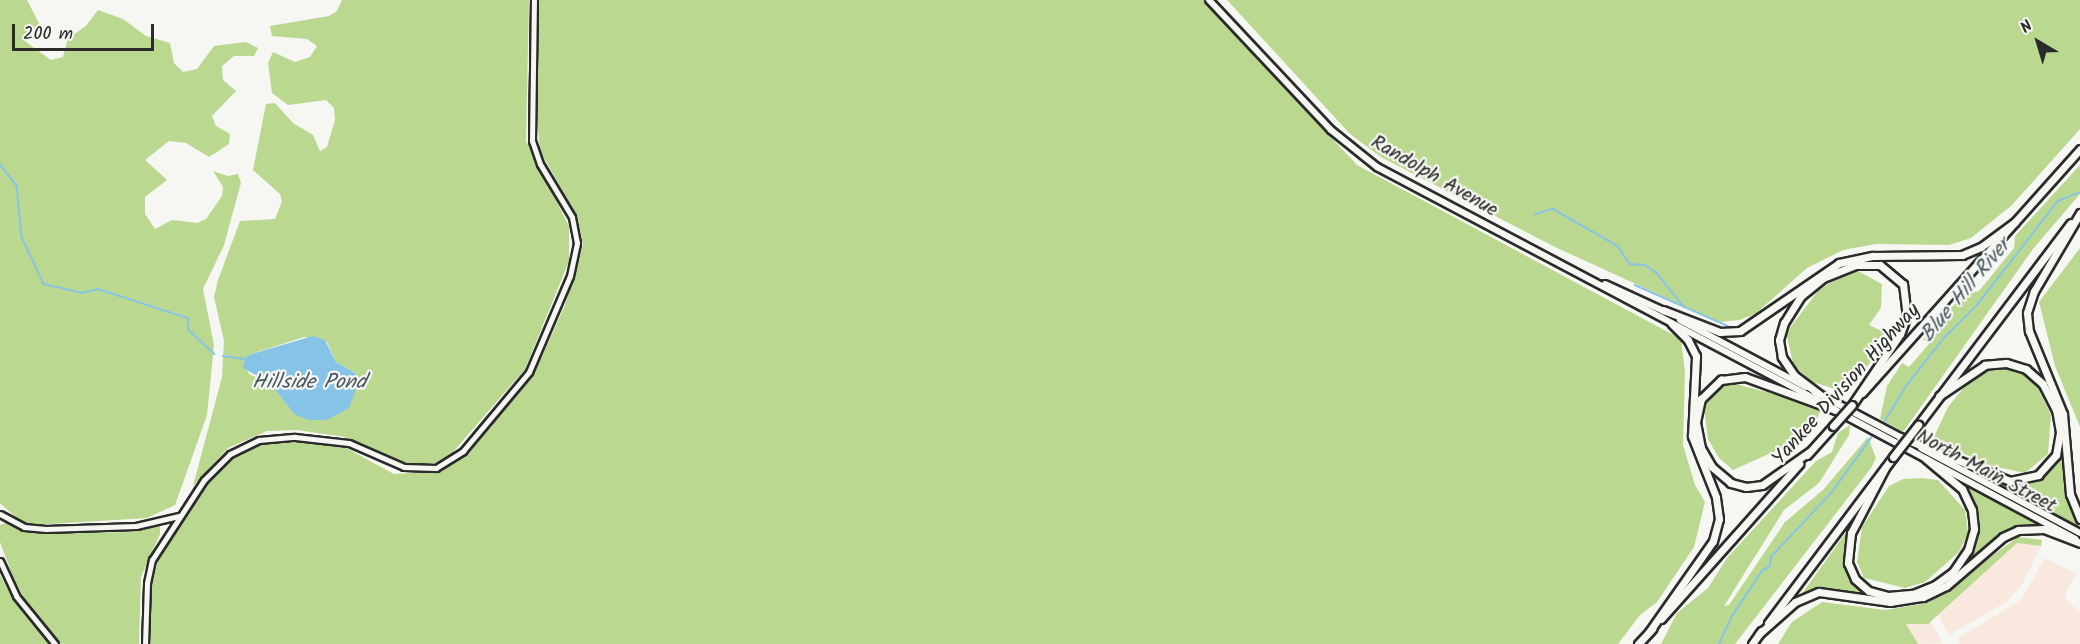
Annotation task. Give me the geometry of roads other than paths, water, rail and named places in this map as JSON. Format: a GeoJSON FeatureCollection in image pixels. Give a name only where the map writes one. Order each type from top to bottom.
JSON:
{"type":"FeatureCollection","features":[{"type":"Feature","properties":{"kind":"highway","name":"Yankee Division Highway"},"geometry":{"type":"LineString","coordinates":[[1638,644],[2080,149]]}},
{"type":"Feature","properties":{"kind":"highway"},"geometry":{"type":"LineString","coordinates":[[1752,644],[2080,212]]}},
{"type":"Feature","properties":{"kind":"highway"},"geometry":{"type":"LineString","coordinates":[[2080,212],[2032,295],[2027,317],[2063,414],[2070,494],[2080,519]]}},
{"type":"Feature","properties":{"kind":"highway"},"geometry":{"type":"LineString","coordinates":[[1663,310],[1720,332],[1740,331],[1839,263],[1873,256],[1958,256],[1981,247],[2015,222]]}},
{"type":"Feature","properties":{"kind":"highway"},"geometry":{"type":"LineString","coordinates":[[1819,394],[1792,372],[1782,357],[1779,340],[1784,323],[1802,296],[1823,278],[1858,264],[1880,265],[1903,284],[1908,300],[1907,315],[1900,334],[1852,405]]}},
{"type":"Feature","properties":{"kind":"highway"},"geometry":{"type":"LineString","coordinates":[[1649,632],[1713,541],[1719,519],[1716,497],[1692,435],[1696,356],[1688,340],[1672,324]]}},
{"type":"Feature","properties":{"kind":"highway"},"geometry":{"type":"LineString","coordinates":[[1900,437],[2010,481],[2038,475],[2055,458],[2060,436],[2056,410],[2043,384],[2026,369],[2006,363],[1985,365],[1940,396]]}},
{"type":"Feature","properties":{"kind":"highway"},"geometry":{"type":"LineString","coordinates":[[1809,452],[1762,484],[1746,487],[1728,482],[1712,467],[1700,444],[1696,418],[1701,399],[1721,380],[1745,377],[1835,410]]}},
{"type":"Feature","properties":{"kind":"highway"},"geometry":{"type":"LineString","coordinates":[[1885,468],[1850,537],[1848,563],[1855,579],[1869,591],[1909,595],[1929,589],[1950,574],[1965,557],[1974,533],[1973,514],[1964,492],[1950,476],[1926,459]]}},
{"type":"Feature","properties":{"kind":"highway"},"geometry":{"type":"LineString","coordinates":[[1759,634],[1795,602],[1819,592],[1894,602],[1923,597],[1946,586],[2003,537],[2018,530],[2044,529],[2080,542]]}},
{"type":"Feature","properties":{"kind":"main road"},"geometry":{"type":"LineString","coordinates":[[145,644],[148,573],[179,516],[222,460],[241,447],[267,438],[336,441],[404,467],[442,466],[463,451],[525,378],[558,307],[577,246],[572,217],[541,166],[532,141],[534,0]]}},
{"type":"Feature","properties":{"kind":"main road","name":"Randolph Avenue"},"geometry":{"type":"LineString","coordinates":[[1209,0],[1331,130],[1370,162],[1835,410],[1878,429]]}},
{"type":"Feature","properties":{"kind":"main road","name":"Randolph Avenue"},"geometry":{"type":"LineString","coordinates":[[1587,277],[1663,310],[1819,394],[1878,429]]}},
{"type":"Feature","properties":{"kind":"main road","name":"North Main Street"},"geometry":{"type":"LineString","coordinates":[[1878,429],[1900,437],[2080,533]]}},
{"type":"Feature","properties":{"kind":"main road","name":"North Main Street"},"geometry":{"type":"LineString","coordinates":[[1878,429],[1926,459],[2080,542]]}},
{"type":"Feature","properties":{"kind":"main road"},"geometry":{"type":"LineString","coordinates":[[0,514],[21,526],[41,529],[136,526],[179,516]]}},
{"type":"Feature","properties":{"kind":"main road"},"geometry":{"type":"LineString","coordinates":[[0,561],[16,596],[55,644]]}},
{"type":"Feature","properties":{"kind":"water","name":"Hillside Pond"},"geometry":{"type":"Polygon","coordinates":[[[313,336],[325,340],[336,362],[355,373],[359,381],[349,408],[327,420],[308,420],[294,414],[270,383],[243,368],[244,359],[251,354],[313,336]]]}},
{"type":"Feature","properties":{"kind":"waterway"},"geometry":{"type":"LineString","coordinates":[[0,164],[17,186],[22,237],[44,284],[82,293],[98,289],[188,318],[189,330],[215,354]]}},
{"type":"Feature","properties":{"kind":"waterway","name":"Blue Hill River"},"geometry":{"type":"LineString","coordinates":[[1885,421],[1906,386],[1944,338],[1977,305],[2058,201],[2080,192]]}},
{"type":"Feature","properties":{"kind":"waterway"},"geometry":{"type":"LineString","coordinates":[[1535,214],[1553,209],[1618,246],[1630,264],[1645,265],[1657,273],[1684,307]]}},
{"type":"Feature","properties":{"kind":"waterway"},"geometry":{"type":"LineString","coordinates":[[1635,285],[1728,326]]}},
{"type":"Feature","properties":{"kind":"waterway"},"geometry":{"type":"LineString","coordinates":[[223,356],[244,359]]}},
{"type":"Feature","properties":{"kind":"waterway","name":"Blue Hill River"},"geometry":{"type":"LineString","coordinates":[[1719,644],[1732,616],[1762,571],[1770,566],[1771,557],[1832,492],[1871,438]]}}]}
